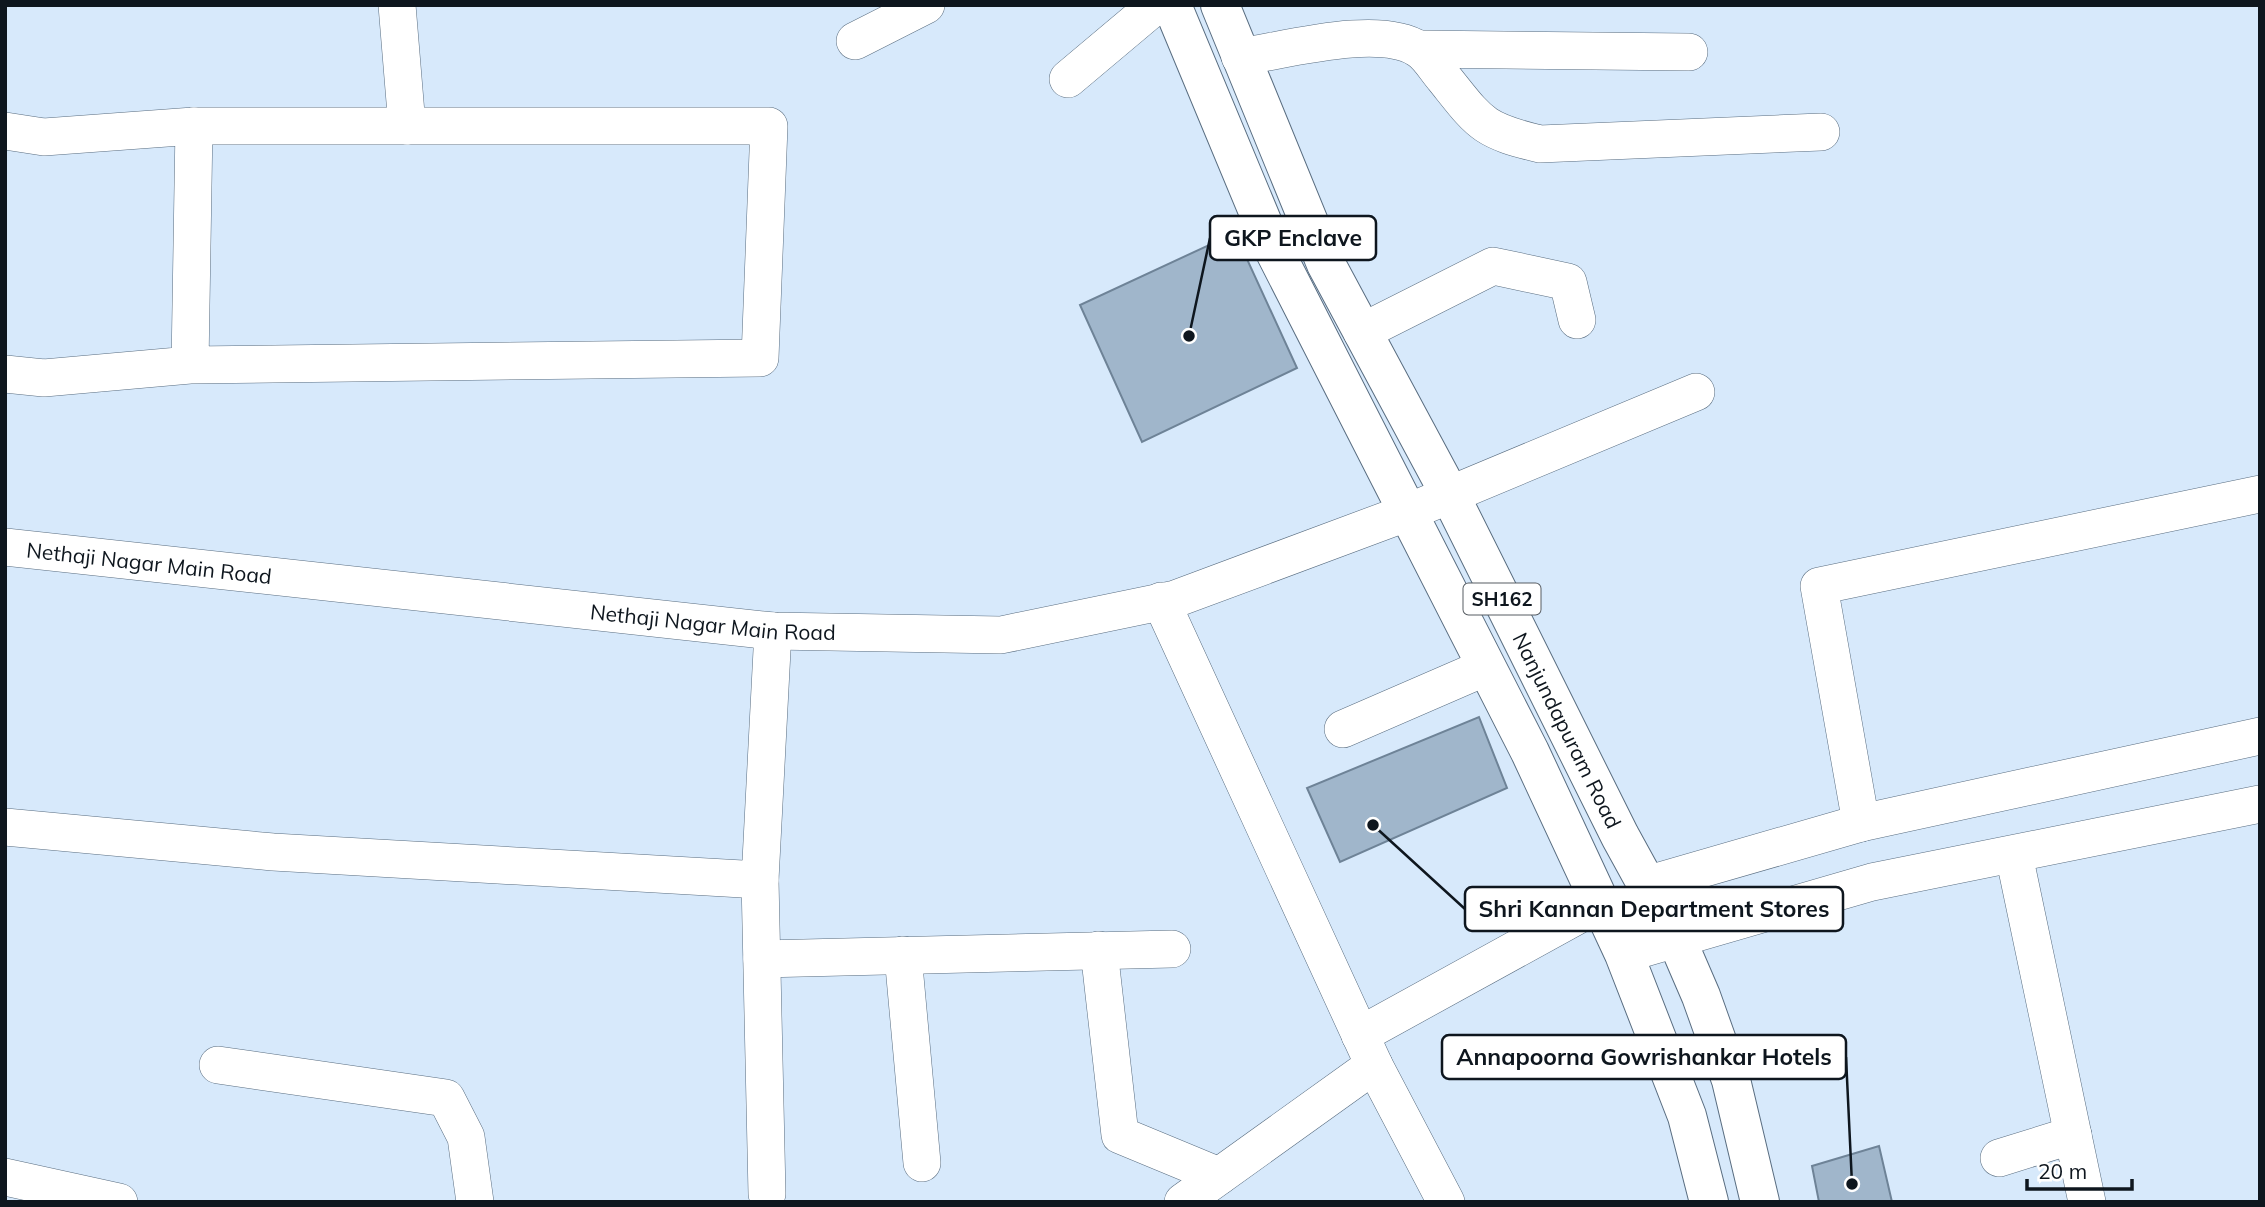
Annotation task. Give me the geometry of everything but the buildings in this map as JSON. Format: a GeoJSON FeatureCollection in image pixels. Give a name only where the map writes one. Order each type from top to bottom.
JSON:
{"type":"FeatureCollection","features":[{"type":"Feature","properties":{"kind":"main road","name":"Nanjundapuram Road"},"geometry":{"type":"LineString","coordinates":[[1172,5],[1275,250],[1406,513],[1530,752],[1624,954],[1687,1115],[1709,1202]]}},
{"type":"Feature","properties":{"kind":"main road","name":"Nanjundapuram Road"},"geometry":{"type":"LineString","coordinates":[[1220,5],[1320,251],[1449,493],[1675,938],[1701,996],[1731,1080],[1760,1202]]}},
{"type":"Feature","properties":{"kind":"street"},"geometry":{"type":"LineString","coordinates":[[397,5],[407,126]]}},
{"type":"Feature","properties":{"kind":"street"},"geometry":{"type":"LineString","coordinates":[[855,41],[926,5]]}},
{"type":"Feature","properties":{"kind":"street"},"geometry":{"type":"LineString","coordinates":[[1068,79],[1156,5]]}},
{"type":"Feature","properties":{"kind":"street"},"geometry":{"type":"LineString","coordinates":[[1240,57],[1370,37],[1392,39],[1420,49],[1689,52]]}},
{"type":"Feature","properties":{"kind":"street"},"geometry":{"type":"LineString","coordinates":[[1420,49],[1482,124],[1501,135],[1540,144],[1821,132]]}},
{"type":"Feature","properties":{"kind":"street"},"geometry":{"type":"LineString","coordinates":[[190,365],[194,126]]}},
{"type":"Feature","properties":{"kind":"street"},"geometry":{"type":"LineString","coordinates":[[5,131],[44,137],[194,126],[769,126],[760,358],[190,365],[44,378],[5,374]]}},
{"type":"Feature","properties":{"kind":"street"},"geometry":{"type":"LineString","coordinates":[[1363,332],[1493,266],[1568,282],[1577,320]]}},
{"type":"Feature","properties":{"kind":"street","name":"Nethaji Nagar Main Road"},"geometry":{"type":"LineString","coordinates":[[5,547],[773,631],[1001,635],[1161,601],[1406,513],[1696,392]]}},
{"type":"Feature","properties":{"kind":"street"},"geometry":{"type":"LineString","coordinates":[[1861,823],[1819,586],[2260,494]]}},
{"type":"Feature","properties":{"kind":"street"},"geometry":{"type":"LineString","coordinates":[[1161,601],[1367,1050],[1446,1202]]}},
{"type":"Feature","properties":{"kind":"street"},"geometry":{"type":"LineString","coordinates":[[766,1194],[760,880],[773,631]]}},
{"type":"Feature","properties":{"kind":"street"},"geometry":{"type":"LineString","coordinates":[[1343,729],[1486,667]]}},
{"type":"Feature","properties":{"kind":"street"},"geometry":{"type":"LineString","coordinates":[[1646,885],[1861,823],[2260,736]]}},
{"type":"Feature","properties":{"kind":"street"},"geometry":{"type":"LineString","coordinates":[[1624,954],[1872,882],[2260,804]]}},
{"type":"Feature","properties":{"kind":"street"},"geometry":{"type":"LineString","coordinates":[[5,827],[273,852],[760,880]]}},
{"type":"Feature","properties":{"kind":"street"},"geometry":{"type":"LineString","coordinates":[[2014,855],[2087,1202]]}},
{"type":"Feature","properties":{"kind":"street"},"geometry":{"type":"LineString","coordinates":[[1182,1202],[1219,1176],[1367,1050],[1600,903]]}},
{"type":"Feature","properties":{"kind":"street"},"geometry":{"type":"LineString","coordinates":[[762,959],[1172,948]]}},
{"type":"Feature","properties":{"kind":"street"},"geometry":{"type":"LineString","coordinates":[[1099,950],[1120,1135],[1219,1176]]}},
{"type":"Feature","properties":{"kind":"street"},"geometry":{"type":"LineString","coordinates":[[903,956],[922,1163]]}},
{"type":"Feature","properties":{"kind":"street"},"geometry":{"type":"LineString","coordinates":[[218,1065],[446,1098],[466,1137],[475,1202]]}},
{"type":"Feature","properties":{"kind":"street"},"geometry":{"type":"LineString","coordinates":[[1998,1158],[2073,1135]]}},
{"type":"Feature","properties":{"kind":"street"},"geometry":{"type":"LineString","coordinates":[[5,1177],[119,1202]]}},
{"type":"Feature","properties":{"kind":"place","name":"GKP Enclave"},"geometry":{"type":"Point","coordinates":[1189,336]}},
{"type":"Feature","properties":{"kind":"place","name":"Shri Kannan Department Stores"},"geometry":{"type":"Point","coordinates":[1373,825]}},
{"type":"Feature","properties":{"kind":"place","name":"Annapoorna Gowrishankar Hotels"},"geometry":{"type":"Point","coordinates":[1852,1184]}}]}
